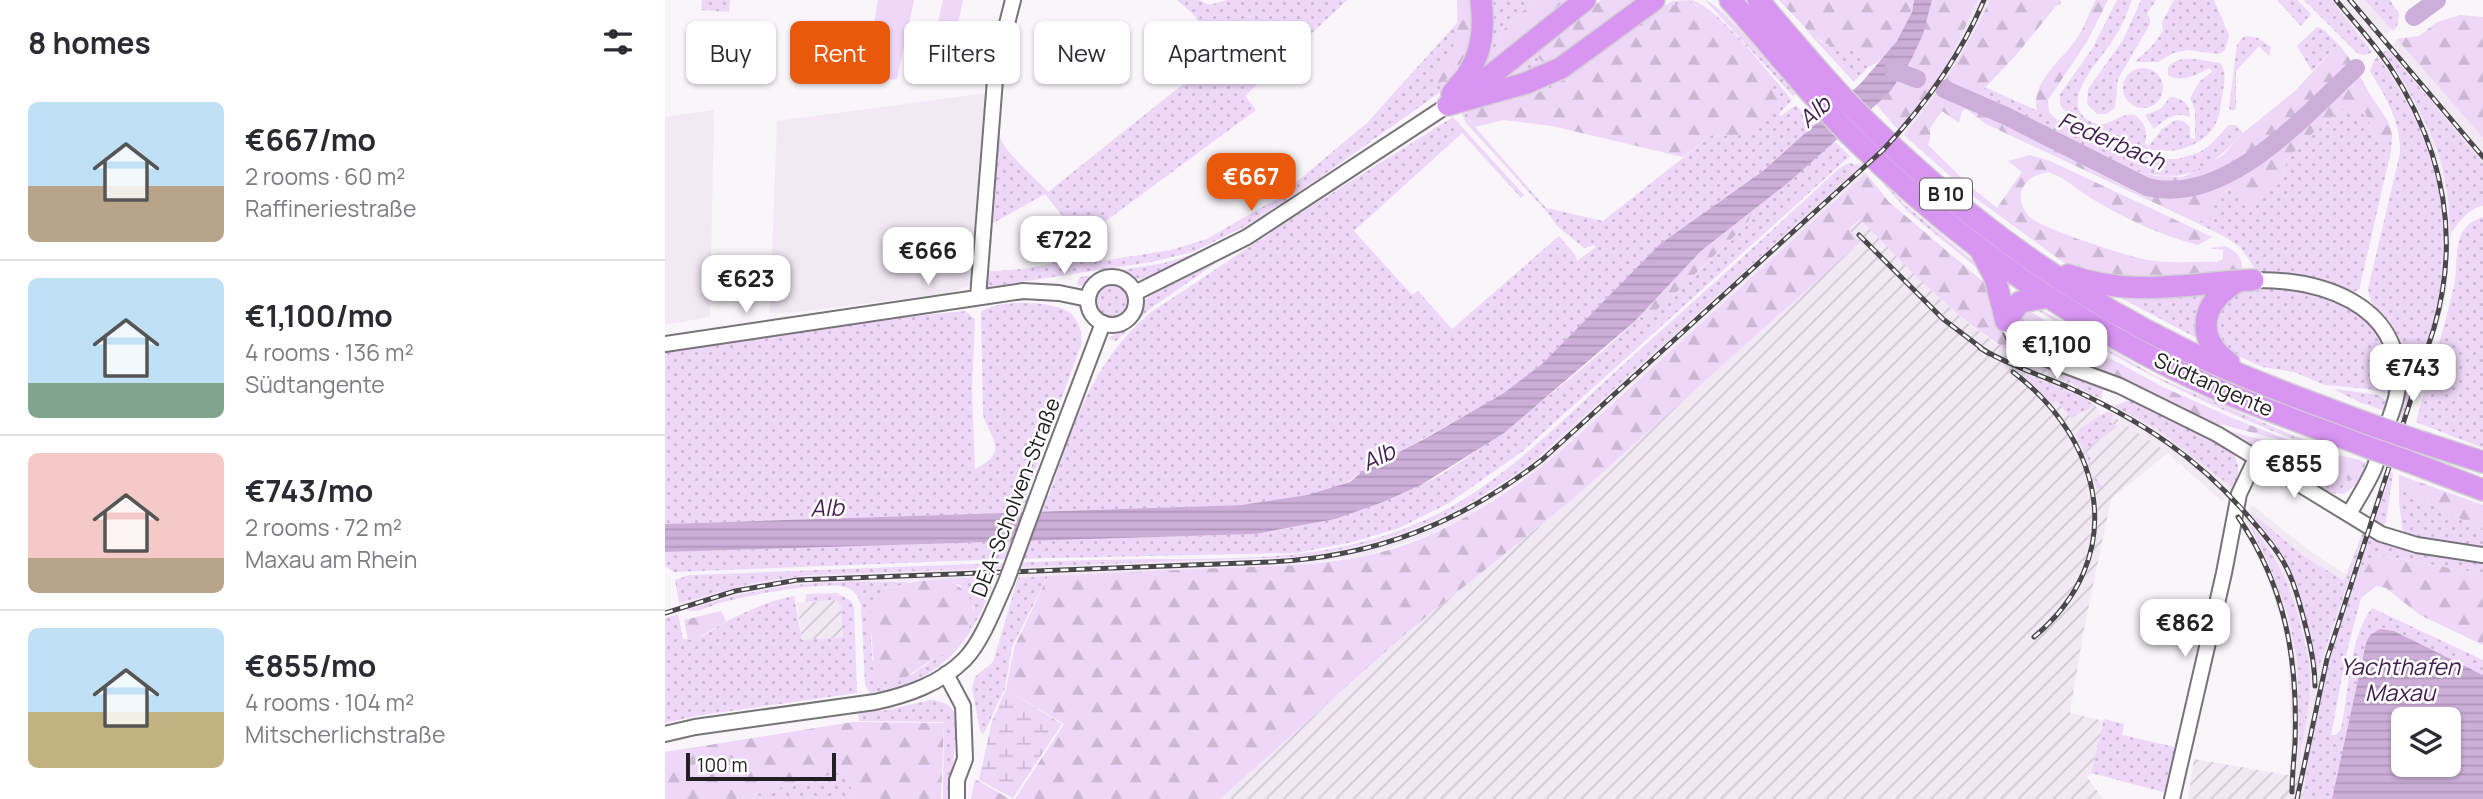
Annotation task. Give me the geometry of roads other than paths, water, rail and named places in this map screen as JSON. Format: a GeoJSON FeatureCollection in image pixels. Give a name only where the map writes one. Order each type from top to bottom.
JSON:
{"type":"FeatureCollection","features":[{"type":"Feature","properties":{"kind":"highway"},"geometry":{"type":"LineString","coordinates":[[1446,106],[1469,73],[1482,42],[1481,0]]}},
{"type":"Feature","properties":{"kind":"highway"},"geometry":{"type":"LineString","coordinates":[[1446,106],[1490,76],[1585,0]]}},
{"type":"Feature","properties":{"kind":"highway"},"geometry":{"type":"LineString","coordinates":[[1446,106],[1526,83],[1561,68],[1654,0]]}},
{"type":"Feature","properties":{"kind":"highway"},"geometry":{"type":"LineString","coordinates":[[1716,0],[1752,9]]}},
{"type":"Feature","properties":{"kind":"highway","name":"Südtangente"},"geometry":{"type":"LineString","coordinates":[[1730,0],[1752,9],[1834,88],[1862,132],[1917,198],[1979,248],[2049,298],[2125,342],[2210,386],[2483,490]]}},
{"type":"Feature","properties":{"kind":"highway","name":"Südtangente"},"geometry":{"type":"LineString","coordinates":[[1752,9],[1818,102],[1862,132],[2026,257],[2080,292],[2143,328],[2252,380],[2377,427],[2483,462]]}},
{"type":"Feature","properties":{"kind":"highway"},"geometry":{"type":"LineString","coordinates":[[1979,248],[1995,278],[2007,321]]}},
{"type":"Feature","properties":{"kind":"highway"},"geometry":{"type":"LineString","coordinates":[[2026,257],[2085,281],[2111,287],[2135,289],[2214,281],[2244,281]]}},
{"type":"Feature","properties":{"kind":"highway"},"geometry":{"type":"LineString","coordinates":[[2244,281],[2217,296],[2206,316],[2206,329],[2215,351],[2252,380]]}},
{"type":"Feature","properties":{"kind":"highway"},"geometry":{"type":"LineString","coordinates":[[2007,321],[2020,302],[2049,298]]}},
{"type":"Feature","properties":{"kind":"street"},"geometry":{"type":"LineString","coordinates":[[978,297],[996,67],[1013,0]]}},
{"type":"Feature","properties":{"kind":"street"},"geometry":{"type":"LineString","coordinates":[[1135,293],[1247,237],[1446,106]]}},
{"type":"Feature","properties":{"kind":"street"},"geometry":{"type":"LineString","coordinates":[[1109,277],[1125,280],[1135,293],[1132,315],[1119,324],[1103,323],[1090,309],[1088,299],[1095,284],[1109,277]]}},
{"type":"Feature","properties":{"kind":"street"},"geometry":{"type":"LineString","coordinates":[[2244,281],[2298,281],[2344,296],[2358,304],[2376,321],[2393,350],[2398,365],[2397,397],[2373,471],[2350,514]]}},
{"type":"Feature","properties":{"kind":"street"},"geometry":{"type":"LineString","coordinates":[[665,345],[1032,291],[1088,299]]}},
{"type":"Feature","properties":{"kind":"street"},"geometry":{"type":"LineString","coordinates":[[2007,321],[2017,343],[2031,353],[2120,386],[2217,434],[2381,534],[2417,545],[2483,555]]}},
{"type":"Feature","properties":{"kind":"street","name":"DEA-Scholven-Straße"},"geometry":{"type":"LineString","coordinates":[[665,734],[695,727],[903,696],[946,674],[965,659],[986,626],[1006,582],[1103,323]]}},
{"type":"Feature","properties":{"kind":"street"},"geometry":{"type":"LineString","coordinates":[[2172,799],[2239,494],[2257,456]]}},
{"type":"Feature","properties":{"kind":"street"},"geometry":{"type":"LineString","coordinates":[[946,674],[963,706],[965,759],[957,780],[957,799]]}},
{"type":"Feature","properties":{"kind":"water"},"geometry":{"type":"Polygon","coordinates":[[[1914,0],[1932,0],[1923,34],[1911,60],[1892,89],[1879,102],[1789,182],[1701,251],[1635,321],[1504,433],[1421,485],[1383,502],[1335,519],[1256,534],[665,552],[665,524],[1242,505],[1308,495],[1350,482],[1363,471],[1504,393],[1542,364],[1660,244],[1763,171],[1861,83],[1897,41],[1912,12],[1914,0]]]}},
{"type":"Feature","properties":{"kind":"water","name":"Yachthafen Maxau"},"geometry":{"type":"Polygon","coordinates":[[[2380,629],[2394,631],[2483,675],[2483,799],[2332,799],[2370,635],[2380,629]]]}},
{"type":"Feature","properties":{"kind":"waterway","name":"Federbach"},"geometry":{"type":"LineString","coordinates":[[2414,17],[2437,0]]}},
{"type":"Feature","properties":{"kind":"waterway","name":"Federbach"},"geometry":{"type":"LineString","coordinates":[[1944,89],[2006,116],[2147,187],[2177,190],[2206,184],[2234,171],[2262,153],[2313,110],[2356,68]]}},
{"type":"Feature","properties":{"kind":"waterway","name":"Federbach"},"geometry":{"type":"LineString","coordinates":[[1893,70],[1917,79]]}},
{"type":"Feature","properties":{"kind":"tram line"},"geometry":{"type":"LineString","coordinates":[[2348,0],[2375,29]]}},
{"type":"Feature","properties":{"kind":"railway"},"geometry":{"type":"LineString","coordinates":[[665,613],[735,591],[797,580],[1309,559],[1381,544],[1448,518],[1512,482],[1543,459],[1883,150],[1913,116],[1953,61],[1984,0]]}},
{"type":"Feature","properties":{"kind":"railway"},"geometry":{"type":"LineString","coordinates":[[2297,799],[2327,659],[2434,328],[2446,259],[2442,193],[2423,128],[2390,67],[2336,0]]}},
{"type":"Feature","properties":{"kind":"railway"},"geometry":{"type":"LineString","coordinates":[[2350,0],[2483,157]]}},
{"type":"Feature","properties":{"kind":"railway"},"geometry":{"type":"LineString","coordinates":[[1859,235],[1943,319],[1988,353]]}},
{"type":"Feature","properties":{"kind":"railway"},"geometry":{"type":"LineString","coordinates":[[1980,348],[2122,414],[2189,459],[2229,495],[2267,538],[2288,571],[2310,642],[2315,686]]}},
{"type":"Feature","properties":{"kind":"railway"},"geometry":{"type":"LineString","coordinates":[[2013,372],[2044,400],[2068,431],[2085,465],[2094,500],[2094,536],[2084,572],[2064,605],[2034,637]]}},
{"type":"Feature","properties":{"kind":"railway"},"geometry":{"type":"LineString","coordinates":[[2238,517],[2268,570],[2286,625],[2294,683],[2295,743],[2292,792]]}},
{"type":"Feature","properties":{"kind":"water label","name":"Alb"},"geometry":{"type":"Point","coordinates":[1814,111]}},
{"type":"Feature","properties":{"kind":"water label","name":"Alb"},"geometry":{"type":"Point","coordinates":[1378,456]}},
{"type":"Feature","properties":{"kind":"water label","name":"Alb"},"geometry":{"type":"Point","coordinates":[827,507]}}]}
